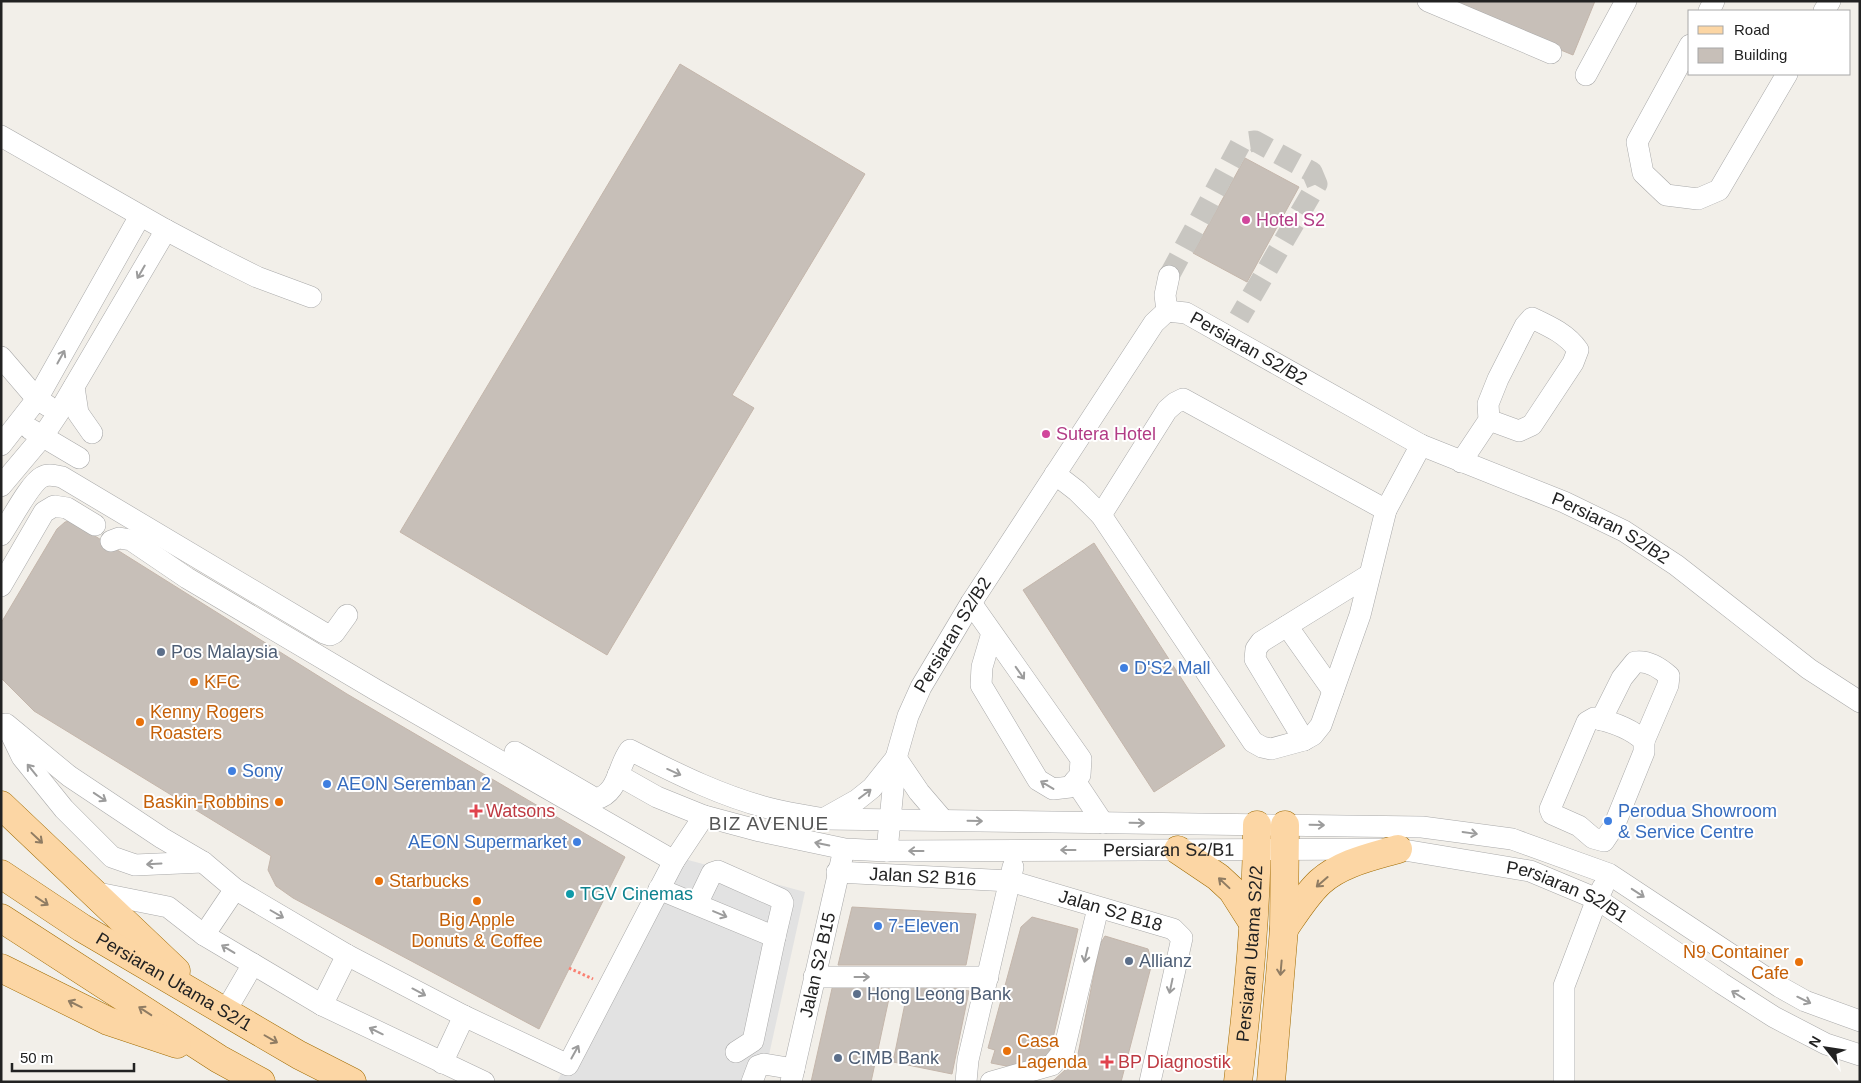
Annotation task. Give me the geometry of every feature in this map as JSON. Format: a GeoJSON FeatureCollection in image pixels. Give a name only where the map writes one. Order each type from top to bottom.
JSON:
{"type":"FeatureCollection","features":[{"type":"Feature","properties":{"kind":"main road"},"geometry":{"type":"LineString","coordinates":[[1,805],[217,1007]]}},
{"type":"Feature","properties":{"kind":"main road","name":"Persiaran Utama S2/2"},"geometry":{"type":"LineString","coordinates":[[1238,1082],[1244,1029],[1257,837]]}},
{"type":"Feature","properties":{"kind":"main road","name":"Persiaran Utama S2/2"},"geometry":{"type":"LineString","coordinates":[[1271,1082],[1284,929],[1285,837]]}},
{"type":"Feature","properties":{"kind":"main road"},"geometry":{"type":"LineString","coordinates":[[1284,929],[1319,883],[1334,872],[1350,864],[1398,849]]}},
{"type":"Feature","properties":{"kind":"main road"},"geometry":{"type":"LineString","coordinates":[[1178,850],[1218,877],[1232,890],[1252,923]]}},
{"type":"Feature","properties":{"kind":"main road","name":"Persiaran Utama S2/1"},"geometry":{"type":"LineString","coordinates":[[1,874],[82,928],[299,1055],[352,1082]]}},
{"type":"Feature","properties":{"kind":"main road","name":"Persiaran Utama S2/1"},"geometry":{"type":"LineString","coordinates":[[1,918],[219,1059],[261,1082]]}},
{"type":"Feature","properties":{"kind":"main road"},"geometry":{"type":"LineString","coordinates":[[1,968],[108,1021],[219,1059]]}},
{"type":"Feature","properties":{"kind":"street"},"geometry":{"type":"LineString","coordinates":[[1428,1],[1551,53]]}},
{"type":"Feature","properties":{"kind":"street"},"geometry":{"type":"LineString","coordinates":[[1586,75],[1626,1]]}},
{"type":"Feature","properties":{"kind":"street"},"geometry":{"type":"LineString","coordinates":[[1688,49],[1636,142],[1643,173],[1666,195],[1698,199],[1719,190],[1786,75]]}},
{"type":"Feature","properties":{"kind":"street"},"geometry":{"type":"LineString","coordinates":[[1,136],[166,230],[257,277],[311,297]]}},
{"type":"Feature","properties":{"kind":"street"},"geometry":{"type":"LineString","coordinates":[[1,445],[37,399],[140,216]]}},
{"type":"Feature","properties":{"kind":"street"},"geometry":{"type":"LineString","coordinates":[[1,486],[43,436],[59,412],[166,230]]}},
{"type":"Feature","properties":{"kind":"street"},"geometry":{"type":"LineString","coordinates":[[1167,311],[1165,295],[1169,276]]}},
{"type":"Feature","properties":{"kind":"street","name":"Persiaran S2/B2"},"geometry":{"type":"LineString","coordinates":[[887,851],[896,758],[908,716],[921,687],[971,604],[1154,322],[1167,311],[1186,313],[1421,445],[1564,502],[1624,531],[1676,565],[1809,669],[1860,702]]}},
{"type":"Feature","properties":{"kind":"street"},"geometry":{"type":"LineString","coordinates":[[1461,462],[1489,420],[1488,404],[1498,379],[1525,326],[1532,318],[1557,331],[1574,344],[1578,350],[1573,363],[1532,425],[1519,431],[1489,420]]}},
{"type":"Feature","properties":{"kind":"street"},"geometry":{"type":"LineString","coordinates":[[1,357],[37,399],[59,412]]}},
{"type":"Feature","properties":{"kind":"street"},"geometry":{"type":"LineString","coordinates":[[74,387],[78,413],[92,433]]}},
{"type":"Feature","properties":{"kind":"street"},"geometry":{"type":"LineString","coordinates":[[1101,515],[1167,410],[1183,399],[1386,510]]}},
{"type":"Feature","properties":{"kind":"street"},"geometry":{"type":"LineString","coordinates":[[18,466],[43,456],[79,458],[20,422]]}},
{"type":"Feature","properties":{"kind":"street"},"geometry":{"type":"LineString","coordinates":[[1055,474],[1077,491],[1101,515],[1253,742],[1271,749],[1304,740],[1313,735],[1321,725],[1360,615],[1386,510],[1421,445]]}},
{"type":"Feature","properties":{"kind":"street"},"geometry":{"type":"LineString","coordinates":[[1,535],[34,484],[42,477],[50,475],[62,477],[324,633],[330,635],[334,632],[347,615]]}},
{"type":"Feature","properties":{"kind":"street"},"geometry":{"type":"LineString","coordinates":[[1,586],[44,512],[54,506],[67,508],[95,525]]}},
{"type":"Feature","properties":{"kind":"street"},"geometry":{"type":"LineString","coordinates":[[110,541],[119,538],[131,540],[187,578],[385,695],[674,861]]}},
{"type":"Feature","properties":{"kind":"street"},"geometry":{"type":"LineString","coordinates":[[1304,740],[1255,659],[1256,649],[1261,642],[1369,575]]}},
{"type":"Feature","properties":{"kind":"street"},"geometry":{"type":"LineString","coordinates":[[971,604],[992,633],[1081,759],[1080,775],[1070,787],[1053,790],[1038,780],[981,685],[982,667],[992,633]]}},
{"type":"Feature","properties":{"kind":"street"},"geometry":{"type":"LineString","coordinates":[[1287,626],[1333,691]]}},
{"type":"Feature","properties":{"kind":"street"},"geometry":{"type":"LineString","coordinates":[[1601,720],[1622,678],[1635,662],[1644,661],[1662,670],[1669,676],[1668,684],[1644,741],[1644,752],[1614,826],[1604,841],[1593,838],[1579,826],[1552,814],[1550,809],[1587,722],[1594,718],[1628,729],[1644,741]]}},
{"type":"Feature","properties":{"kind":"street"},"geometry":{"type":"LineString","coordinates":[[4,721],[69,776],[162,838],[203,862],[235,889],[347,955],[464,1016],[568,1064],[674,861],[704,816]]}},
{"type":"Feature","properties":{"kind":"street"},"geometry":{"type":"LineString","coordinates":[[4,721],[22,757],[64,809],[112,857],[124,863],[135,865],[203,862]]}},
{"type":"Feature","properties":{"kind":"street","name":"Persiaran S2/B1"},"geometry":{"type":"LineString","coordinates":[[1257,837],[1178,850],[887,851],[844,849],[760,831],[704,816],[657,797],[618,775],[620,766],[630,750],[663,767],[723,793],[775,810],[825,819],[1103,823],[1257,837],[1431,828],[1512,839],[1609,874],[1780,988],[1804,1001],[1860,1022]]}},
{"type":"Feature","properties":{"kind":"street"},"geometry":{"type":"LineString","coordinates":[[515,752],[596,799],[609,793],[618,775]]}},
{"type":"Feature","properties":{"kind":"street"},"geometry":{"type":"LineString","coordinates":[[825,819],[858,800],[872,788],[896,758],[919,792],[943,820]]}},
{"type":"Feature","properties":{"kind":"street"},"geometry":{"type":"LineString","coordinates":[[51,793],[69,776]]}},
{"type":"Feature","properties":{"kind":"street"},"geometry":{"type":"LineString","coordinates":[[1075,781],[1103,823]]}},
{"type":"Feature","properties":{"kind":"street","name":"Persiaran S2/B1"},"geometry":{"type":"LineString","coordinates":[[1285,837],[1398,849],[1530,871],[1597,899],[1721,984],[1774,1017],[1826,1044],[1860,1055]]}},
{"type":"Feature","properties":{"kind":"street"},"geometry":{"type":"LineString","coordinates":[[1582,864],[1593,838]]}},
{"type":"Feature","properties":{"kind":"street","name":"Jalan S2 B15"},"geometry":{"type":"LineString","coordinates":[[793,1070],[837,872],[844,849]]}},
{"type":"Feature","properties":{"kind":"street"},"geometry":{"type":"LineString","coordinates":[[966,1082],[968,1060],[1018,850]]}},
{"type":"Feature","properties":{"kind":"street"},"geometry":{"type":"LineString","coordinates":[[697,904],[712,873],[718,871],[782,899],[783,903],[776,937],[744,1047],[762,1052],[793,1070]]}},
{"type":"Feature","properties":{"kind":"street","name":"Jalan S2 B16"},"geometry":{"type":"LineString","coordinates":[[837,872],[1010,881]]}},
{"type":"Feature","properties":{"kind":"street"},"geometry":{"type":"LineString","coordinates":[[1564,1082],[1564,986],[1597,899],[1609,874]]}},
{"type":"Feature","properties":{"kind":"street","name":"Jalan S2 B18"},"geometry":{"type":"LineString","coordinates":[[1010,881],[1172,929],[1182,938],[1150,1082]]}},
{"type":"Feature","properties":{"kind":"street"},"geometry":{"type":"LineString","coordinates":[[204,935],[235,889]]}},
{"type":"Feature","properties":{"kind":"street"},"geometry":{"type":"LineString","coordinates":[[659,889],[776,937]]}},
{"type":"Feature","properties":{"kind":"street"},"geometry":{"type":"LineString","coordinates":[[93,892],[168,907],[204,935],[322,1004],[484,1082]]}},
{"type":"Feature","properties":{"kind":"street"},"geometry":{"type":"LineString","coordinates":[[991,1082],[1052,1066],[1064,1050],[1098,908]]}},
{"type":"Feature","properties":{"kind":"street"},"geometry":{"type":"LineString","coordinates":[[322,1004],[347,955]]}},
{"type":"Feature","properties":{"kind":"street"},"geometry":{"type":"LineString","coordinates":[[217,1007],[252,964]]}},
{"type":"Feature","properties":{"kind":"street"},"geometry":{"type":"LineString","coordinates":[[814,977],[988,977]]}},
{"type":"Feature","properties":{"kind":"street"},"geometry":{"type":"LineString","coordinates":[[442,1063],[464,1016]]}},
{"type":"Feature","properties":{"kind":"street"},"geometry":{"type":"LineString","coordinates":[[752,1082],[758,1066],[764,1064],[793,1070]]}},
{"type":"Feature","properties":{"kind":"path"},"geometry":{"type":"LineString","coordinates":[[569,968],[609,986]]}},
{"type":"Feature","properties":{"kind":"shaded area"},"geometry":{"type":"Polygon","coordinates":[[[670,855],[805,892],[763,1082],[557,1082],[670,855]]]}},
{"type":"Feature","properties":{"kind":"building"},"geometry":{"type":"Polygon","coordinates":[[[1441,1],[1595,1],[1573,55],[1441,1]]]}},
{"type":"Feature","properties":{"kind":"building"},"geometry":{"type":"Polygon","coordinates":[[[680,64],[865,174],[732,395],[754,408],[607,655],[400,532],[680,64]]]}},
{"type":"Feature","properties":{"kind":"building","name":"Hotel S2"},"geometry":{"type":"Polygon","coordinates":[[[1245,158],[1299,187],[1247,282],[1193,253],[1245,158]]]}},
{"type":"Feature","properties":{"kind":"building","name":"AEON Seremban 2"},"geometry":{"type":"Polygon","coordinates":[[[71,521],[347,694],[625,857],[539,1029],[293,898],[276,886],[268,870],[271,856],[34,711],[1,678],[1,623],[57,529],[65,522],[71,521]]]}},
{"type":"Feature","properties":{"kind":"building","name":"D'S2 Mall"},"geometry":{"type":"Polygon","coordinates":[[[1094,543],[1225,746],[1154,792],[1023,590],[1094,543]]]}},
{"type":"Feature","properties":{"kind":"building"},"geometry":{"type":"Polygon","coordinates":[[[852,907],[976,914],[966,965],[838,965],[852,907]]]}},
{"type":"Feature","properties":{"kind":"building"},"geometry":{"type":"Polygon","coordinates":[[[1032,917],[1078,929],[1048,1060],[1035,1058],[1022,1069],[991,1063],[995,1050],[988,1048],[1021,927],[1032,917]]]}},
{"type":"Feature","properties":{"kind":"building"},"geometry":{"type":"Polygon","coordinates":[[[1105,936],[1148,949],[1152,963],[1121,1082],[1048,1082],[1054,1080],[1077,1059],[1100,944],[1105,936]]]}},
{"type":"Feature","properties":{"kind":"building"},"geometry":{"type":"Polygon","coordinates":[[[910,979],[969,991],[952,1074],[893,1062],[910,979]]]}},
{"type":"Feature","properties":{"kind":"building"},"geometry":{"type":"Polygon","coordinates":[[[833,984],[891,989],[871,1082],[811,1082],[833,984]]]}},
{"type":"Feature","properties":{"kind":"tunnel"},"geometry":{"type":"LineString","coordinates":[[1169,276],[1241,143],[1255,141],[1312,172],[1317,184],[1239,318]]}},
{"type":"Feature","properties":{"kind":"place","name":"Hotel S2"},"geometry":{"type":"Point","coordinates":[1246,220]}},
{"type":"Feature","properties":{"kind":"place","name":"Sutera Hotel"},"geometry":{"type":"Point","coordinates":[1046,434]}},
{"type":"Feature","properties":{"kind":"place","name":"Pos Malaysia"},"geometry":{"type":"Point","coordinates":[161,652]}},
{"type":"Feature","properties":{"kind":"place","name":"D'S2 Mall"},"geometry":{"type":"Point","coordinates":[1124,668]}},
{"type":"Feature","properties":{"kind":"place","name":"KFC"},"geometry":{"type":"Point","coordinates":[194,682]}},
{"type":"Feature","properties":{"kind":"place","name":"Kenny Rogers Roasters"},"geometry":{"type":"Point","coordinates":[140,722]}},
{"type":"Feature","properties":{"kind":"place","name":"Sony"},"geometry":{"type":"Point","coordinates":[232,771]}},
{"type":"Feature","properties":{"kind":"place","name":"AEON Seremban 2"},"geometry":{"type":"Point","coordinates":[327,784]}},
{"type":"Feature","properties":{"kind":"place","name":"Baskin-Robbins"},"geometry":{"type":"Point","coordinates":[279,802]}},
{"type":"Feature","properties":{"kind":"place","name":"Watsons"},"geometry":{"type":"Point","coordinates":[476,811]}},
{"type":"Feature","properties":{"kind":"place","name":"Perodua Showroom & Service Centre"},"geometry":{"type":"Point","coordinates":[1608,821]}},
{"type":"Feature","properties":{"kind":"place","name":"AEON Supermarket"},"geometry":{"type":"Point","coordinates":[577,842]}},
{"type":"Feature","properties":{"kind":"place","name":"Starbucks"},"geometry":{"type":"Point","coordinates":[379,881]}},
{"type":"Feature","properties":{"kind":"place","name":"TGV Cinemas"},"geometry":{"type":"Point","coordinates":[570,894]}},
{"type":"Feature","properties":{"kind":"place","name":"Big Apple Donuts & Coffee"},"geometry":{"type":"Point","coordinates":[477,901]}},
{"type":"Feature","properties":{"kind":"place","name":"7-Eleven"},"geometry":{"type":"Point","coordinates":[878,926]}},
{"type":"Feature","properties":{"kind":"place","name":"Allianz"},"geometry":{"type":"Point","coordinates":[1129,961]}},
{"type":"Feature","properties":{"kind":"place","name":"N9 Container Cafe"},"geometry":{"type":"Point","coordinates":[1799,962]}},
{"type":"Feature","properties":{"kind":"place","name":"Hong Leong Bank"},"geometry":{"type":"Point","coordinates":[857,994]}},
{"type":"Feature","properties":{"kind":"place","name":"Casa Lagenda"},"geometry":{"type":"Point","coordinates":[1007,1051]}},
{"type":"Feature","properties":{"kind":"place","name":"CIMB Bank"},"geometry":{"type":"Point","coordinates":[838,1058]}},
{"type":"Feature","properties":{"kind":"place","name":"BP Diagnostik"},"geometry":{"type":"Point","coordinates":[1107,1062]}},
{"type":"Feature","properties":{"kind":"district","name":"BIZ AVENUE"},"geometry":{"type":"Point","coordinates":[769,823]}}]}
